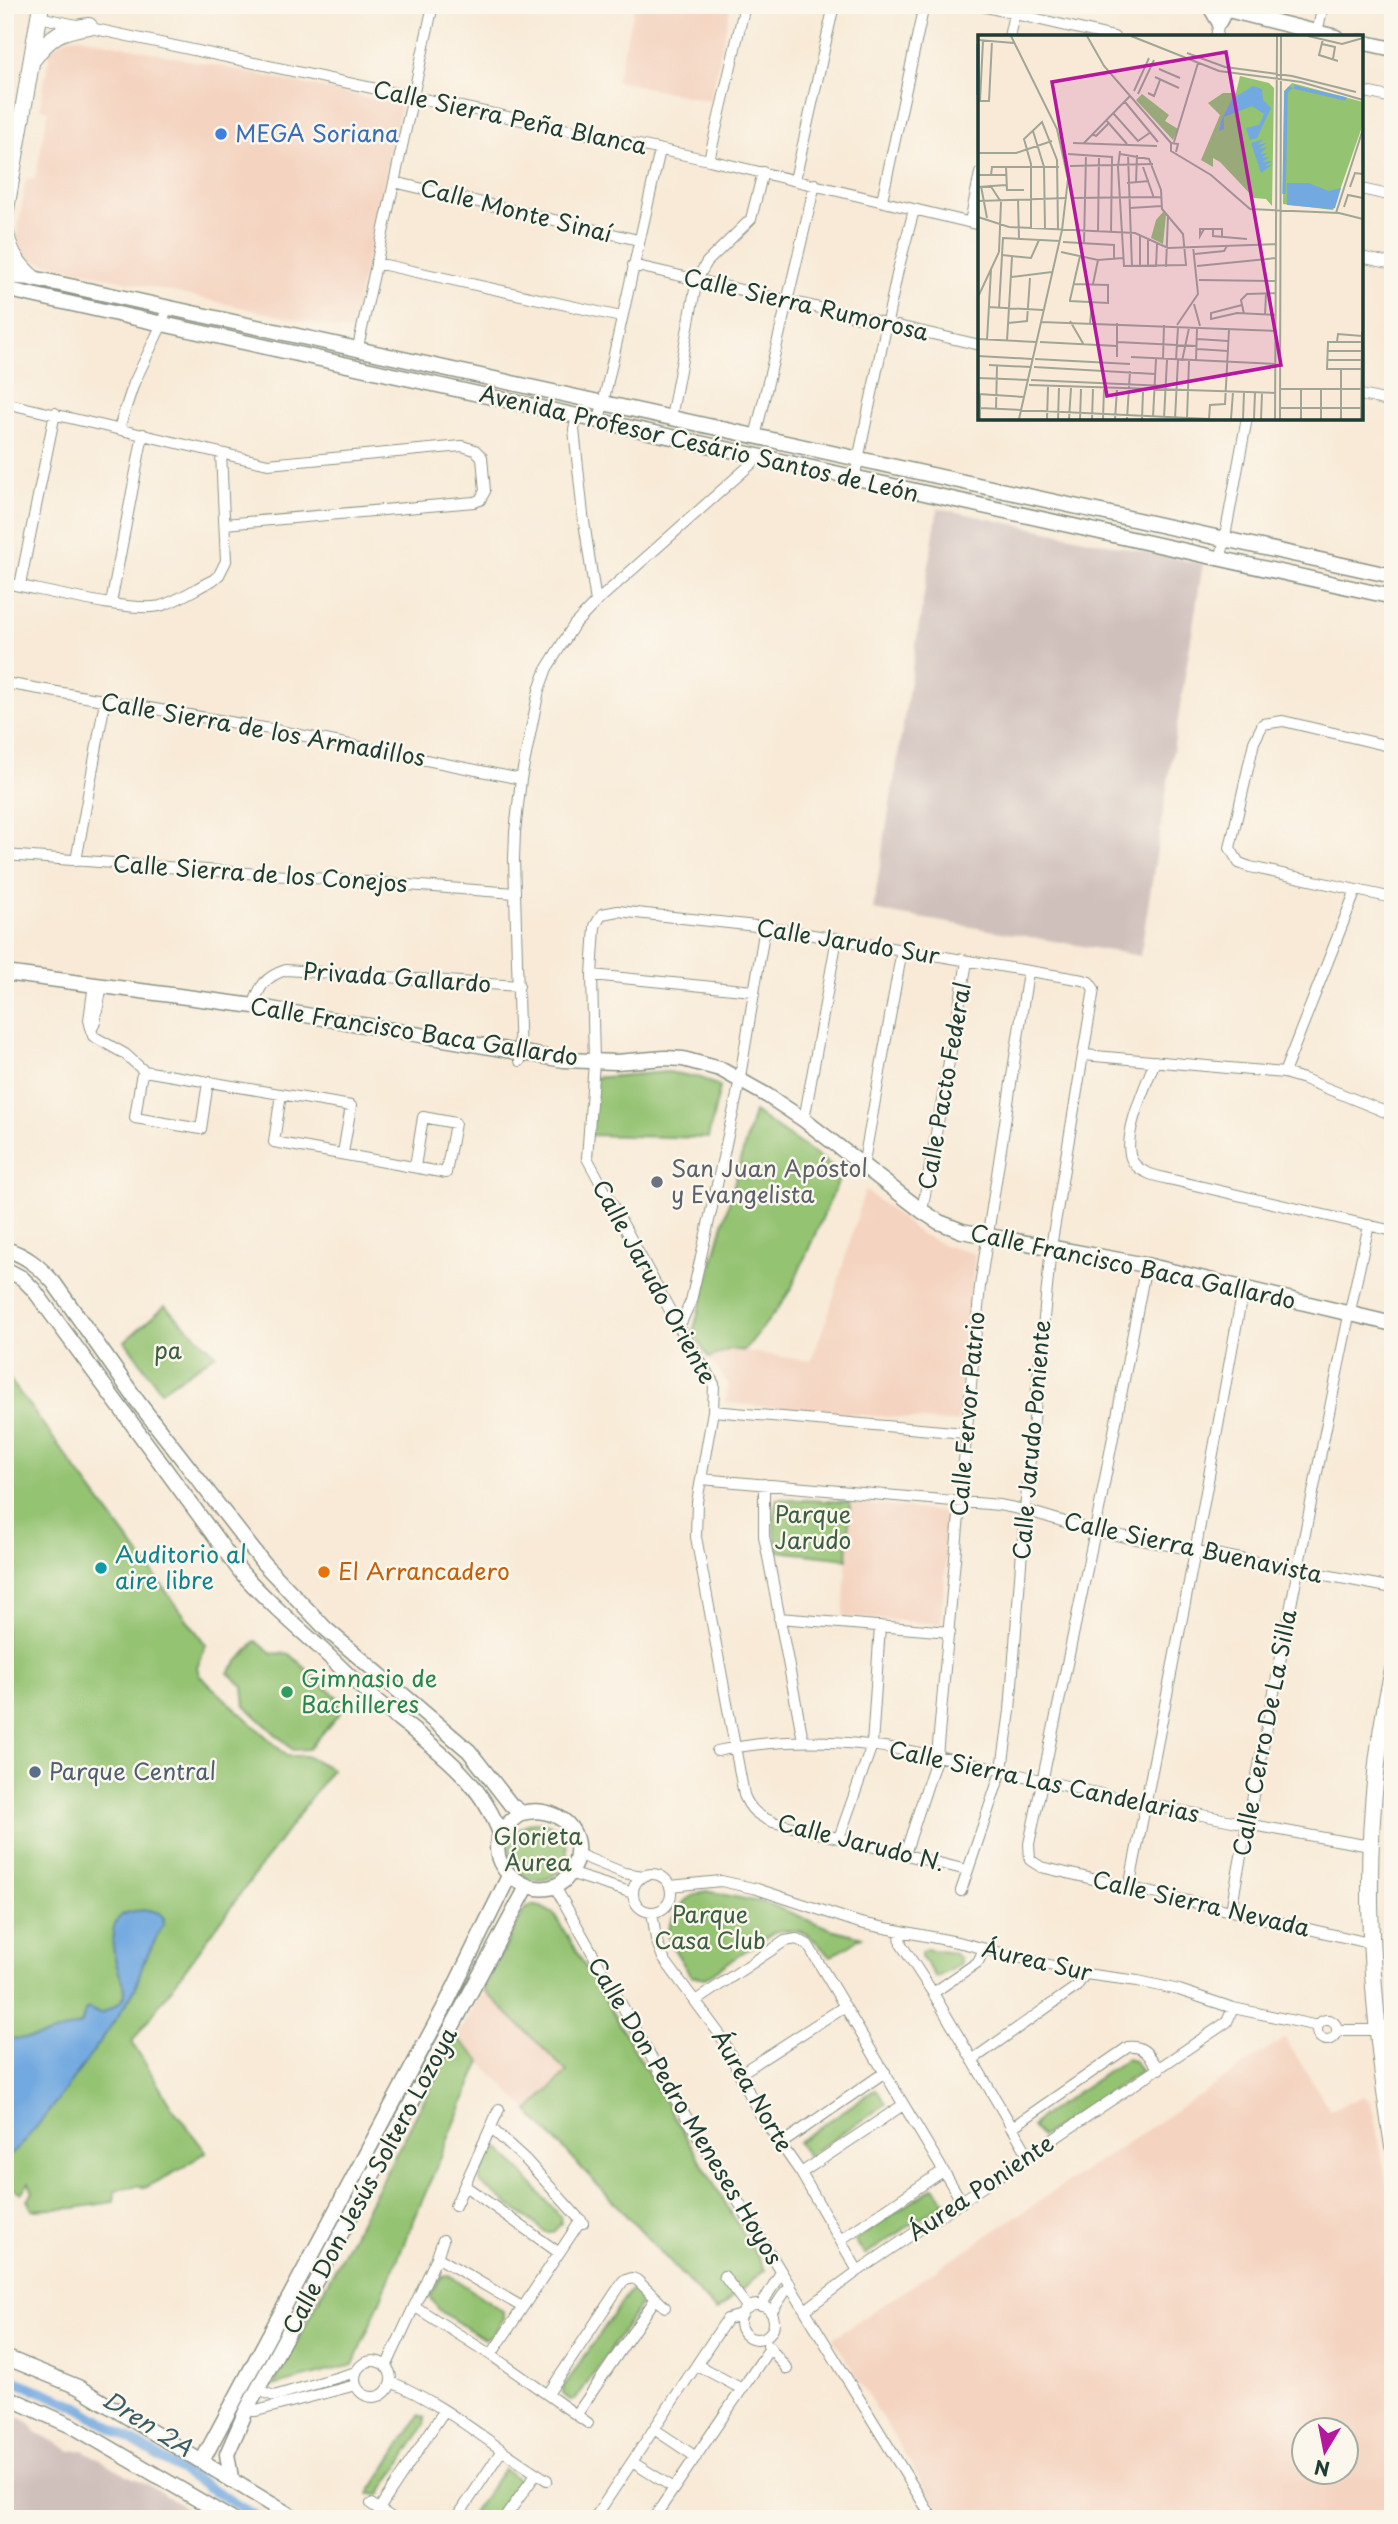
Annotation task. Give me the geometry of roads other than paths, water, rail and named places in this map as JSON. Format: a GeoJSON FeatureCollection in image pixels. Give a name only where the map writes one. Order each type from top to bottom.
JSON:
{"type":"FeatureCollection","features":[{"type":"Feature","properties":{"kind":"main road"},"geometry":{"type":"LineString","coordinates":[[5,215],[40,11]]}},
{"type":"Feature","properties":{"kind":"main road"},"geometry":{"type":"LineString","coordinates":[[33,60],[45,43],[54,36],[89,26]]}},
{"type":"Feature","properties":{"kind":"main road"},"geometry":{"type":"LineString","coordinates":[[5,229],[12,255],[20,267],[33,278]]}},
{"type":"Feature","properties":{"kind":"main road"},"geometry":{"type":"LineString","coordinates":[[1393,1670],[1378,1751],[1370,1846],[1370,1943],[1377,2030],[1393,2146]]}},
{"type":"Feature","properties":{"kind":"street"},"geometry":{"type":"LineString","coordinates":[[358,347],[433,5]]}},
{"type":"Feature","properties":{"kind":"street"},"geometry":{"type":"LineString","coordinates":[[709,160],[745,5]]}},
{"type":"Feature","properties":{"kind":"street"},"geometry":{"type":"LineString","coordinates":[[795,180],[834,5]]}},
{"type":"Feature","properties":{"kind":"street"},"geometry":{"type":"LineString","coordinates":[[882,200],[924,5]]}},
{"type":"Feature","properties":{"kind":"street"},"geometry":{"type":"LineString","coordinates":[[977,5],[1015,10],[1107,35]]}},
{"type":"Feature","properties":{"kind":"street"},"geometry":{"type":"LineString","coordinates":[[1217,29],[1209,5],[1228,7],[1326,35]]}},
{"type":"Feature","properties":{"kind":"street"},"geometry":{"type":"LineString","coordinates":[[1317,33],[1324,5]]}},
{"type":"Feature","properties":{"kind":"street"},"geometry":{"type":"LineString","coordinates":[[1217,29],[1228,7]]}},
{"type":"Feature","properties":{"kind":"street"},"geometry":{"type":"LineString","coordinates":[[1009,35],[1015,10]]}},
{"type":"Feature","properties":{"kind":"street","name":"Calle Sierra Peña Blanca"},"geometry":{"type":"LineString","coordinates":[[40,11],[89,26],[763,172],[975,224]]}},
{"type":"Feature","properties":{"kind":"street"},"geometry":{"type":"LineString","coordinates":[[1363,42],[1393,49]]}},
{"type":"Feature","properties":{"kind":"street"},"geometry":{"type":"LineString","coordinates":[[1363,91],[1393,98]]}},
{"type":"Feature","properties":{"kind":"street"},"geometry":{"type":"LineString","coordinates":[[599,421],[660,150]]}},
{"type":"Feature","properties":{"kind":"street"},"geometry":{"type":"LineString","coordinates":[[671,418],[697,279],[707,262],[751,219],[763,172]]}},
{"type":"Feature","properties":{"kind":"street","name":"Calle Monte Sinaí"},"geometry":{"type":"LineString","coordinates":[[394,182],[638,240]]}},
{"type":"Feature","properties":{"kind":"street"},"geometry":{"type":"LineString","coordinates":[[755,437],[815,184]]}},
{"type":"Feature","properties":{"kind":"street"},"geometry":{"type":"LineString","coordinates":[[1363,189],[1393,196]]}},
{"type":"Feature","properties":{"kind":"street"},"geometry":{"type":"LineString","coordinates":[[975,224],[978,193]]}},
{"type":"Feature","properties":{"kind":"street"},"geometry":{"type":"LineString","coordinates":[[854,479],[914,210]]}},
{"type":"Feature","properties":{"kind":"street"},"geometry":{"type":"LineString","coordinates":[[1363,257],[1393,264]]}},
{"type":"Feature","properties":{"kind":"street"},"geometry":{"type":"LineString","coordinates":[[376,264],[621,317]]}},
{"type":"Feature","properties":{"kind":"street","name":"Calle Sierra Rumorosa"},"geometry":{"type":"LineString","coordinates":[[633,265],[978,345]]}},
{"type":"Feature","properties":{"kind":"street","name":"Avenida Profesor Cesário Santos de León"},"geometry":{"type":"LineString","coordinates":[[5,276],[33,278],[358,347],[755,437],[1393,576]]}},
{"type":"Feature","properties":{"kind":"street","name":"Avenida Profesor Cesário Santos de León"},"geometry":{"type":"LineString","coordinates":[[5,289],[1393,597]]}},
{"type":"Feature","properties":{"kind":"street"},"geometry":{"type":"LineString","coordinates":[[120,428],[134,383],[162,324],[167,306]]}},
{"type":"Feature","properties":{"kind":"street"},"geometry":{"type":"LineString","coordinates":[[1363,395],[1393,402]]}},
{"type":"Feature","properties":{"kind":"street"},"geometry":{"type":"LineString","coordinates":[[5,403],[255,461],[281,464],[462,446],[475,450],[482,457],[485,491],[480,500],[474,502],[225,524]]}},
{"type":"Feature","properties":{"kind":"street"},"geometry":{"type":"LineString","coordinates":[[20,585],[55,413]]}},
{"type":"Feature","properties":{"kind":"street"},"geometry":{"type":"LineString","coordinates":[[576,416],[574,429],[582,504],[596,602]]}},
{"type":"Feature","properties":{"kind":"street"},"geometry":{"type":"LineString","coordinates":[[1221,558],[1247,420]]}},
{"type":"Feature","properties":{"kind":"street"},"geometry":{"type":"LineString","coordinates":[[111,603],[143,434]]}},
{"type":"Feature","properties":{"kind":"street"},"geometry":{"type":"LineString","coordinates":[[5,583],[111,603],[158,606],[213,580],[219,575],[226,561],[221,453]]}},
{"type":"Feature","properties":{"kind":"street"},"geometry":{"type":"LineString","coordinates":[[520,1056],[515,832],[521,779],[539,690],[547,668],[574,625],[596,602],[758,458]]}},
{"type":"Feature","properties":{"kind":"street","name":"Calle Sierra de los Armadillos"},"geometry":{"type":"LineString","coordinates":[[5,683],[270,729],[521,779]]}},
{"type":"Feature","properties":{"kind":"street"},"geometry":{"type":"LineString","coordinates":[[76,861],[105,701]]}},
{"type":"Feature","properties":{"kind":"street"},"geometry":{"type":"LineString","coordinates":[[1393,747],[1283,721],[1263,724],[1254,742],[1230,848],[1238,863],[1250,867],[1393,898]]}},
{"type":"Feature","properties":{"kind":"street","name":"Calle Sierra de los Conejos"},"geometry":{"type":"LineString","coordinates":[[5,855],[515,893]]}},
{"type":"Feature","properties":{"kind":"street"},"geometry":{"type":"LineString","coordinates":[[1284,1073],[1356,890]]}},
{"type":"Feature","properties":{"kind":"street","name":"Calle Jarudo Sur"},"geometry":{"type":"LineString","coordinates":[[602,914],[618,911],[765,927],[1083,980],[1092,985]]}},
{"type":"Feature","properties":{"kind":"street","name":"Calle Jarudo Oriente"},"geometry":{"type":"LineString","coordinates":[[602,914],[595,926],[592,975],[594,1062],[587,1158],[679,1327],[714,1384],[713,1411],[701,1479],[696,1537],[744,1795],[749,1807],[756,1814]]}},
{"type":"Feature","properties":{"kind":"street"},"geometry":{"type":"LineString","coordinates":[[679,1327],[691,1301],[740,1079],[765,927]]}},
{"type":"Feature","properties":{"kind":"street"},"geometry":{"type":"LineString","coordinates":[[804,1120],[837,938]]}},
{"type":"Feature","properties":{"kind":"street"},"geometry":{"type":"LineString","coordinates":[[863,1167],[902,950]]}},
{"type":"Feature","properties":{"kind":"street","name":"Calle Pacto Federal"},"geometry":{"type":"LineString","coordinates":[[922,1211],[967,962]]}},
{"type":"Feature","properties":{"kind":"street","name":"Privada Gallardo"},"geometry":{"type":"LineString","coordinates":[[254,1006],[257,989],[270,976],[286,970],[519,986]]}},
{"type":"Feature","properties":{"kind":"street","name":"Calle Fervor Patrio"},"geometry":{"type":"LineString","coordinates":[[905,1854],[937,1756],[950,1632],[965,1433],[986,1237],[1028,972]]}},
{"type":"Feature","properties":{"kind":"street","name":"Calle Francisco Baca Gallardo"},"geometry":{"type":"LineString","coordinates":[[5,973],[254,1006],[520,1056],[594,1062],[683,1059],[720,1069],[740,1079],[804,1120],[922,1211],[950,1227],[986,1237],[1146,1265],[1393,1324]]}},
{"type":"Feature","properties":{"kind":"street"},"geometry":{"type":"LineString","coordinates":[[592,975],[753,991]]}},
{"type":"Feature","properties":{"kind":"street"},"geometry":{"type":"LineString","coordinates":[[98,985],[89,1020],[91,1031],[96,1039],[125,1054],[144,1072],[351,1106],[343,1153]]}},
{"type":"Feature","properties":{"kind":"street","name":"Calle Jarudo Poniente"},"geometry":{"type":"LineString","coordinates":[[961,1891],[1002,1769],[1010,1711],[1025,1510],[1051,1247],[1094,994],[1092,985]]}},
{"type":"Feature","properties":{"kind":"street"},"geometry":{"type":"LineString","coordinates":[[1084,1055],[1284,1073],[1393,1115]]}},
{"type":"Feature","properties":{"kind":"street"},"geometry":{"type":"LineString","coordinates":[[1155,1061],[1134,1117],[1129,1150],[1132,1161],[1141,1170],[1393,1231]]}},
{"type":"Feature","properties":{"kind":"street"},"geometry":{"type":"LineString","coordinates":[[144,1072],[135,1118],[201,1129],[208,1082]]}},
{"type":"Feature","properties":{"kind":"street"},"geometry":{"type":"LineString","coordinates":[[282,1094],[274,1142],[446,1173],[454,1123],[423,1117],[415,1167]]}},
{"type":"Feature","properties":{"kind":"street","name":"Calle Cerro De La Silla"},"geometry":{"type":"LineString","coordinates":[[1231,1911],[1245,1825],[1369,1225]]}},
{"type":"Feature","properties":{"kind":"street"},"geometry":{"type":"LineString","coordinates":[[5,1249],[29,1259],[54,1283],[138,1402],[264,1564],[326,1629],[449,1731],[469,1751],[511,1805],[522,1813]]}},
{"type":"Feature","properties":{"kind":"street"},"geometry":{"type":"LineString","coordinates":[[1042,1781],[1095,1531],[1146,1265]]}},
{"type":"Feature","properties":{"kind":"street"},"geometry":{"type":"LineString","coordinates":[[5,1269],[22,1278],[34,1290],[240,1571],[263,1598],[383,1707],[433,1744],[454,1764],[494,1817],[501,1836]]}},
{"type":"Feature","properties":{"kind":"street"},"geometry":{"type":"LineString","coordinates":[[1129,1888],[1243,1289]]}},
{"type":"Feature","properties":{"kind":"street"},"geometry":{"type":"LineString","coordinates":[[713,1411],[965,1433]]}},
{"type":"Feature","properties":{"kind":"street","name":"Calle Sierra Buenavista"},"geometry":{"type":"LineString","coordinates":[[701,1479],[959,1501],[1025,1510],[1095,1531],[1393,1588]]}},
{"type":"Feature","properties":{"kind":"street"},"geometry":{"type":"LineString","coordinates":[[764,1484],[764,1535],[803,1740]]}},
{"type":"Feature","properties":{"kind":"street"},"geometry":{"type":"LineString","coordinates":[[195,1508],[212,1496]]}},
{"type":"Feature","properties":{"kind":"street"},"geometry":{"type":"LineString","coordinates":[[779,1618],[950,1632]]}},
{"type":"Feature","properties":{"kind":"street"},"geometry":{"type":"LineString","coordinates":[[839,1838],[872,1745],[880,1626]]}},
{"type":"Feature","properties":{"kind":"street","name":"Calle Sierra Las Candelarias"},"geometry":{"type":"LineString","coordinates":[[717,1751],[803,1740],[872,1745],[1002,1769],[1042,1781],[1245,1825],[1370,1846]]}},
{"type":"Feature","properties":{"kind":"street","name":"Calle Sierra Nevada"},"geometry":{"type":"LineString","coordinates":[[1042,1781],[1028,1853],[1034,1864],[1370,1943]]}},
{"type":"Feature","properties":{"kind":"street"},"geometry":{"type":"LineString","coordinates":[[545,1811],[556,1815],[573,1831],[577,1854],[569,1873],[554,1885],[527,1887],[509,1876],[499,1857],[501,1836],[506,1826],[522,1813],[545,1811]]}},
{"type":"Feature","properties":{"kind":"street","name":"Calle Jarudo N."},"geometry":{"type":"LineString","coordinates":[[756,1814],[773,1822],[967,1870]]}},
{"type":"Feature","properties":{"kind":"street"},"geometry":{"type":"LineString","coordinates":[[577,1854],[624,1873],[658,1875],[670,1886],[671,1895],[661,1910],[652,1912],[639,1906],[633,1893],[635,1883],[643,1876]]}},
{"type":"Feature","properties":{"kind":"street"},"geometry":{"type":"LineString","coordinates":[[594,1880],[600,1864]]}},
{"type":"Feature","properties":{"kind":"street"},"geometry":{"type":"LineString","coordinates":[[569,1873],[633,1893]]}},
{"type":"Feature","properties":{"kind":"street","name":"Calle Don Jesús Soltero Lozoya"},"geometry":{"type":"LineString","coordinates":[[202,2460],[446,2004],[509,1876]]}},
{"type":"Feature","properties":{"kind":"street","name":"Áurea Sur"},"geometry":{"type":"LineString","coordinates":[[670,1886],[721,1881],[757,1889],[850,1920],[900,1933],[962,1943],[1085,1974],[1148,1983],[1233,2008],[1318,2026],[1329,2021],[1335,2024],[1337,2030],[1377,2030]]}},
{"type":"Feature","properties":{"kind":"street","name":"Calle Don Pedro Meneses Hoyos"},"geometry":{"type":"LineString","coordinates":[[554,1885],[652,2059],[933,2519]]}},
{"type":"Feature","properties":{"kind":"street","name":"Calle Don Jesús Soltero Lozoya"},"geometry":{"type":"LineString","coordinates":[[231,2479],[227,2454],[258,2390],[527,1887]]}},
{"type":"Feature","properties":{"kind":"street","name":"Áurea Norte"},"geometry":{"type":"LineString","coordinates":[[652,1912],[656,1939],[663,1958],[697,2000],[721,2036],[759,2113],[801,2173],[858,2271]]}},
{"type":"Feature","properties":{"kind":"street"},"geometry":{"type":"LineString","coordinates":[[900,1933],[901,1944],[1029,2156]]}},
{"type":"Feature","properties":{"kind":"street"},"geometry":{"type":"LineString","coordinates":[[697,2000],[785,1941],[797,1939],[808,1945],[962,2202]]}},
{"type":"Feature","properties":{"kind":"street"},"geometry":{"type":"LineString","coordinates":[[933,1993],[978,1962],[984,1949]]}},
{"type":"Feature","properties":{"kind":"street"},"geometry":{"type":"LineString","coordinates":[[972,2060],[1076,1987],[1085,1974]]}},
{"type":"Feature","properties":{"kind":"street"},"geometry":{"type":"LineString","coordinates":[[741,2073],[845,2006]]}},
{"type":"Feature","properties":{"kind":"street","name":"Áurea Poniente"},"geometry":{"type":"LineString","coordinates":[[805,2310],[858,2271],[1227,2022],[1233,2008]]}},
{"type":"Feature","properties":{"kind":"street","name":"Áurea Poniente"},"geometry":{"type":"LineString","coordinates":[[1011,2128],[1128,2047],[1138,2046],[1144,2049],[1159,2069]]}},
{"type":"Feature","properties":{"kind":"street"},"geometry":{"type":"LineString","coordinates":[[781,2144],[885,2073]]}},
{"type":"Feature","properties":{"kind":"street"},"geometry":{"type":"LineString","coordinates":[[801,2173],[903,2105]]}},
{"type":"Feature","properties":{"kind":"street"},"geometry":{"type":"LineString","coordinates":[[456,2206],[499,2109]]}},
{"type":"Feature","properties":{"kind":"street"},"geometry":{"type":"LineString","coordinates":[[491,2128],[526,2160],[583,2222],[558,2252],[491,2355]]}},
{"type":"Feature","properties":{"kind":"street"},"geometry":{"type":"LineString","coordinates":[[840,2240],[943,2171]]}},
{"type":"Feature","properties":{"kind":"street"},"geometry":{"type":"LineString","coordinates":[[465,2186],[558,2252]]}},
{"type":"Feature","properties":{"kind":"street"},"geometry":{"type":"LineString","coordinates":[[386,2367],[443,2240]]}},
{"type":"Feature","properties":{"kind":"street"},"geometry":{"type":"LineString","coordinates":[[437,2257],[522,2307]]}},
{"type":"Feature","properties":{"kind":"street"},"geometry":{"type":"LineString","coordinates":[[594,2519],[727,2319],[761,2306],[781,2272]]}},
{"type":"Feature","properties":{"kind":"street"},"geometry":{"type":"LineString","coordinates":[[724,2276],[745,2311]]}},
{"type":"Feature","properties":{"kind":"street"},"geometry":{"type":"LineString","coordinates":[[548,2394],[623,2281],[637,2280],[665,2307]]}},
{"type":"Feature","properties":{"kind":"street"},"geometry":{"type":"LineString","coordinates":[[771,2313],[790,2284]]}},
{"type":"Feature","properties":{"kind":"street"},"geometry":{"type":"LineString","coordinates":[[577,2414],[656,2298]]}},
{"type":"Feature","properties":{"kind":"street"},"geometry":{"type":"LineString","coordinates":[[414,2306],[589,2423]]}},
{"type":"Feature","properties":{"kind":"street"},"geometry":{"type":"LineString","coordinates":[[745,2311],[740,2324],[744,2333],[752,2339],[765,2338],[774,2327],[771,2313],[761,2306]]}},
{"type":"Feature","properties":{"kind":"street"},"geometry":{"type":"LineString","coordinates":[[765,2338],[787,2369]]}},
{"type":"Feature","properties":{"kind":"street"},"geometry":{"type":"LineString","coordinates":[[653,2519],[770,2348]]}},
{"type":"Feature","properties":{"kind":"street"},"geometry":{"type":"LineString","coordinates":[[5,2357],[78,2387],[296,2519]]}},
{"type":"Feature","properties":{"kind":"street"},"geometry":{"type":"LineString","coordinates":[[236,2395],[256,2412],[356,2372],[364,2363],[370,2361],[376,2361],[386,2367],[391,2382],[385,2392],[374,2397],[363,2394],[356,2385],[356,2372]]}},
{"type":"Feature","properties":{"kind":"street"},"geometry":{"type":"LineString","coordinates":[[697,2365],[742,2389]]}},
{"type":"Feature","properties":{"kind":"street"},"geometry":{"type":"LineString","coordinates":[[391,2382],[407,2388],[444,2411],[547,2480]]}},
{"type":"Feature","properties":{"kind":"street"},"geometry":{"type":"LineString","coordinates":[[258,2390],[274,2396],[295,2396],[356,2385]]}},
{"type":"Feature","properties":{"kind":"street"},"geometry":{"type":"LineString","coordinates":[[5,2396],[67,2423],[231,2519]]}},
{"type":"Feature","properties":{"kind":"street"},"geometry":{"type":"LineString","coordinates":[[391,2517],[375,2506],[444,2411]]}},
{"type":"Feature","properties":{"kind":"street"},"geometry":{"type":"LineString","coordinates":[[654,2429],[696,2457]]}},
{"type":"Feature","properties":{"kind":"street"},"geometry":{"type":"LineString","coordinates":[[456,2519],[502,2450]]}},
{"type":"Feature","properties":{"kind":"street"},"geometry":{"type":"LineString","coordinates":[[632,2462],[674,2488]]}},
{"type":"Feature","properties":{"kind":"street"},"geometry":{"type":"LineString","coordinates":[[505,2519],[536,2474]]}},
{"type":"Feature","properties":{"kind":"water"},"geometry":{"type":"Polygon","coordinates":[[[149,1910],[164,1918],[163,1925],[143,1964],[135,1989],[52,2108],[5,2158],[5,2110],[8,2100],[5,2096],[5,2038],[35,2037],[53,2033],[81,2024],[86,2009],[100,2014],[118,2004],[124,1998],[125,1992],[114,1955],[114,1928],[125,1913],[149,1910]]]}},
{"type":"Feature","properties":{"kind":"waterway","name":"Dren 2A"},"geometry":{"type":"LineString","coordinates":[[5,2377],[75,2405],[260,2519]]}},
{"type":"Feature","properties":{"kind":"place","name":"MEGA Soriana"},"geometry":{"type":"Point","coordinates":[221,134]}},
{"type":"Feature","properties":{"kind":"place","name":"San Juan Apóstol y Evangelista"},"geometry":{"type":"Point","coordinates":[657,1182]}},
{"type":"Feature","properties":{"kind":"place","name":"Auditorio al aire libre"},"geometry":{"type":"Point","coordinates":[101,1568]}},
{"type":"Feature","properties":{"kind":"place","name":"El Arrancadero"},"geometry":{"type":"Point","coordinates":[324,1572]}},
{"type":"Feature","properties":{"kind":"place","name":"Gimnasio de Bachilleres"},"geometry":{"type":"Point","coordinates":[287,1692]}},
{"type":"Feature","properties":{"kind":"place","name":"Parque Central"},"geometry":{"type":"Point","coordinates":[35,1772]}},
{"type":"Feature","properties":{"kind":"park label","name":"pa"},"geometry":{"type":"Point","coordinates":[168,1351]}},
{"type":"Feature","properties":{"kind":"park label","name":"Parque Jarudo"},"geometry":{"type":"Point","coordinates":[813,1528]}},
{"type":"Feature","properties":{"kind":"park label","name":"Glorieta Áurea"},"geometry":{"type":"Point","coordinates":[538,1850]}},
{"type":"Feature","properties":{"kind":"park label","name":"Parque Casa Club"},"geometry":{"type":"Point","coordinates":[710,1928]}}]}
